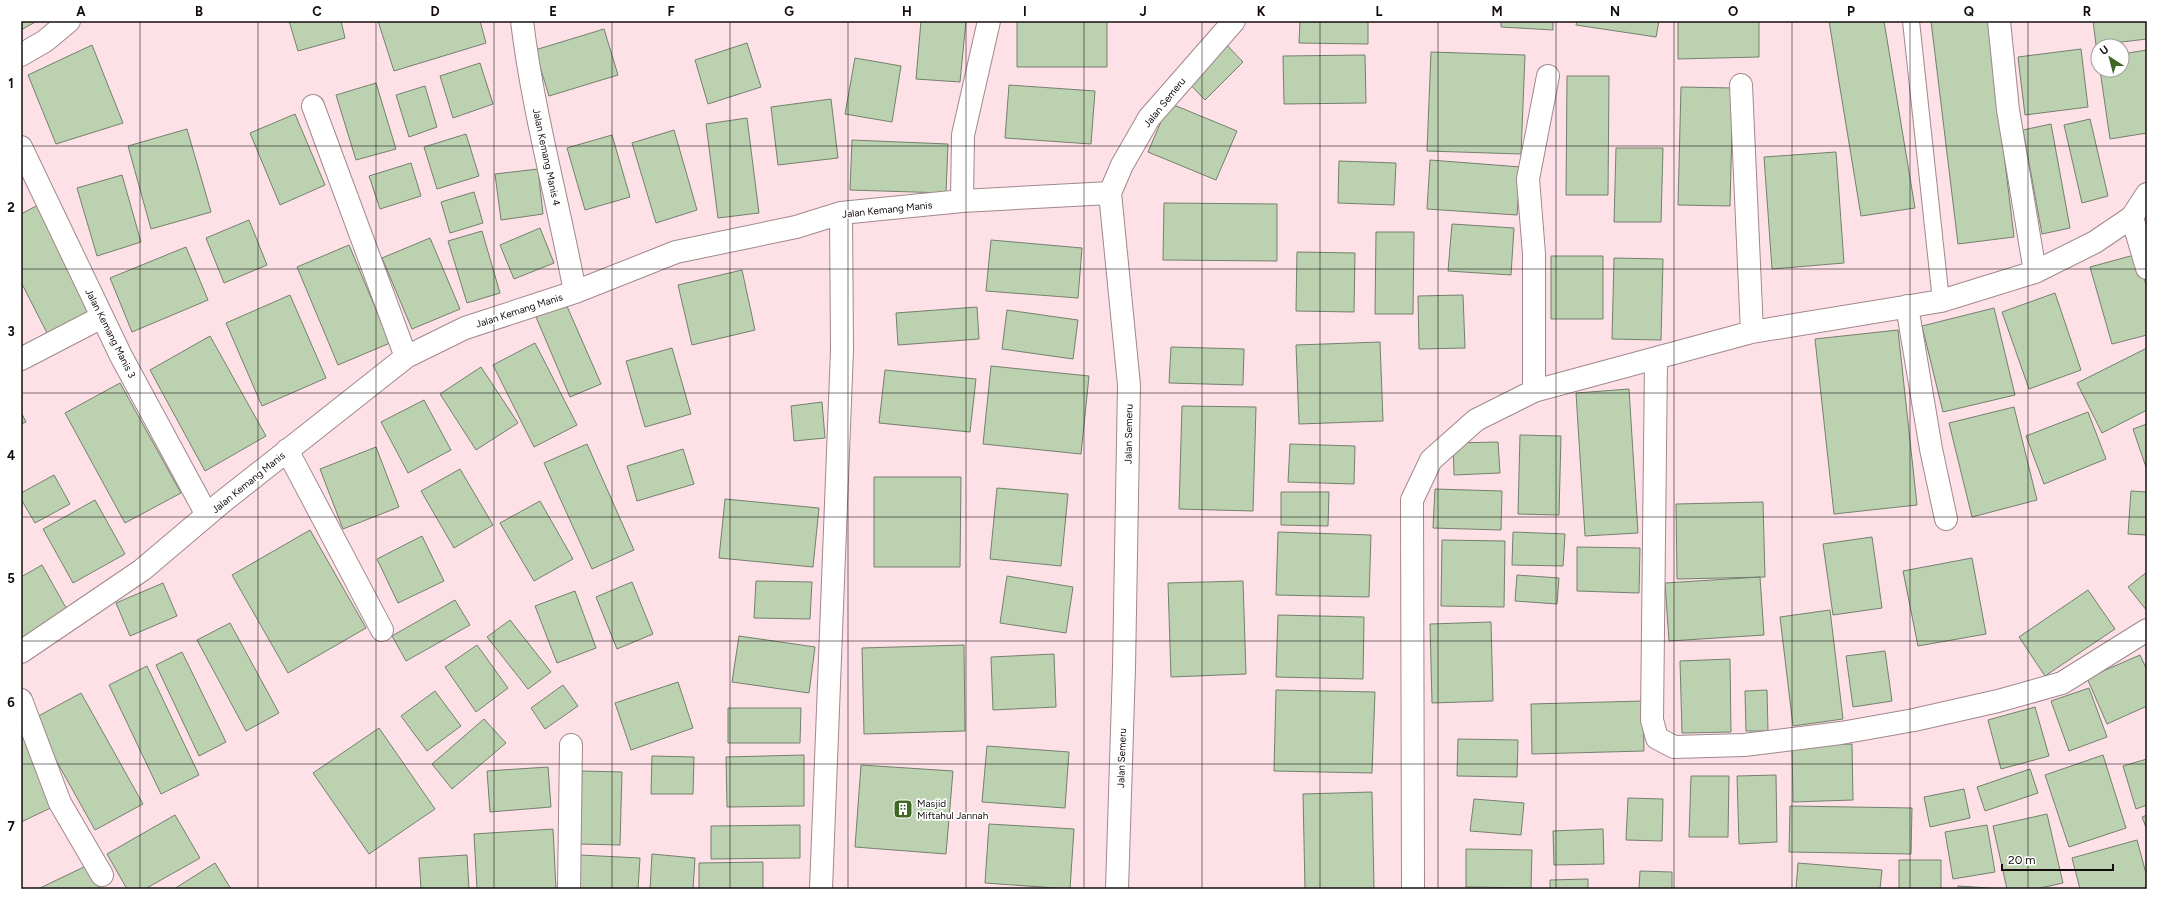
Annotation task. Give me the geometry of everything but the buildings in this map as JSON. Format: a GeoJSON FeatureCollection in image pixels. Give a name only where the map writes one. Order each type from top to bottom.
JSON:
{"type":"FeatureCollection","features":[{"type":"Feature","properties":{"kind":"street"},"geometry":{"type":"LineString","coordinates":[[21,55],[45,41],[69,21]]}},
{"type":"Feature","properties":{"kind":"street","name":"Jalan Kemang Manis 4"},"geometry":{"type":"LineString","coordinates":[[522,21],[529,76],[564,234],[575,292]]}},
{"type":"Feature","properties":{"kind":"street"},"geometry":{"type":"LineString","coordinates":[[962,201],[963,134],[989,21]]}},
{"type":"Feature","properties":{"kind":"street","name":"Jalan Semeru"},"geometry":{"type":"LineString","coordinates":[[1117,889],[1124,667],[1128,385],[1110,193],[1122,165],[1149,118],[1234,21]]}},
{"type":"Feature","properties":{"kind":"street"},"geometry":{"type":"LineString","coordinates":[[1999,21],[2008,110],[2035,272]]}},
{"type":"Feature","properties":{"kind":"street"},"geometry":{"type":"LineString","coordinates":[[1534,391],[1534,254],[1528,179],[1548,76]]}},
{"type":"Feature","properties":{"kind":"street"},"geometry":{"type":"LineString","coordinates":[[1741,86],[1752,332]]}},
{"type":"Feature","properties":{"kind":"street"},"geometry":{"type":"LineString","coordinates":[[313,106],[406,357]]}},
{"type":"Feature","properties":{"kind":"street","name":"Jalan Kemang Manis 3"},"geometry":{"type":"LineString","coordinates":[[21,147],[102,317],[207,515]]}},
{"type":"Feature","properties":{"kind":"street","name":"Jalan Kemang Manis"},"geometry":{"type":"LineString","coordinates":[[21,652],[63,626],[142,570],[287,450],[406,357],[465,328],[575,292],[676,252],[796,227],[842,213],[962,201],[1110,193]]}},
{"type":"Feature","properties":{"kind":"street"},"geometry":{"type":"LineString","coordinates":[[1413,889],[1412,500],[1431,460],[1476,420],[1534,391],[1752,332],[1940,301],[2035,272],[2095,242],[2132,217],[2147,194]]}},
{"type":"Feature","properties":{"kind":"street"},"geometry":{"type":"LineString","coordinates":[[821,889],[842,350],[842,213]]}},
{"type":"Feature","properties":{"kind":"street"},"geometry":{"type":"LineString","coordinates":[[2132,217],[2147,268]]}},
{"type":"Feature","properties":{"kind":"street"},"geometry":{"type":"LineString","coordinates":[[1907,306],[1931,449],[1946,519]]}},
{"type":"Feature","properties":{"kind":"street"},"geometry":{"type":"LineString","coordinates":[[21,359],[102,317]]}},
{"type":"Feature","properties":{"kind":"street"},"geometry":{"type":"LineString","coordinates":[[1656,359],[1652,720],[1657,738],[1674,747],[1744,745],[1841,733],[1914,720],[2062,683],[2147,630]]}},
{"type":"Feature","properties":{"kind":"street"},"geometry":{"type":"LineString","coordinates":[[287,450],[382,630]]}},
{"type":"Feature","properties":{"kind":"street"},"geometry":{"type":"LineString","coordinates":[[21,700],[60,803],[102,875]]}},
{"type":"Feature","properties":{"kind":"street"},"geometry":{"type":"LineString","coordinates":[[569,889],[571,745]]}},
{"type":"Feature","properties":{"kind":"lane"},"geometry":{"type":"LineString","coordinates":[[1911,21],[1940,301]]}},
{"type":"Feature","properties":{"kind":"place","name":"Masjid Miftahul Jannah"},"geometry":{"type":"Point","coordinates":[903,809]}}]}
